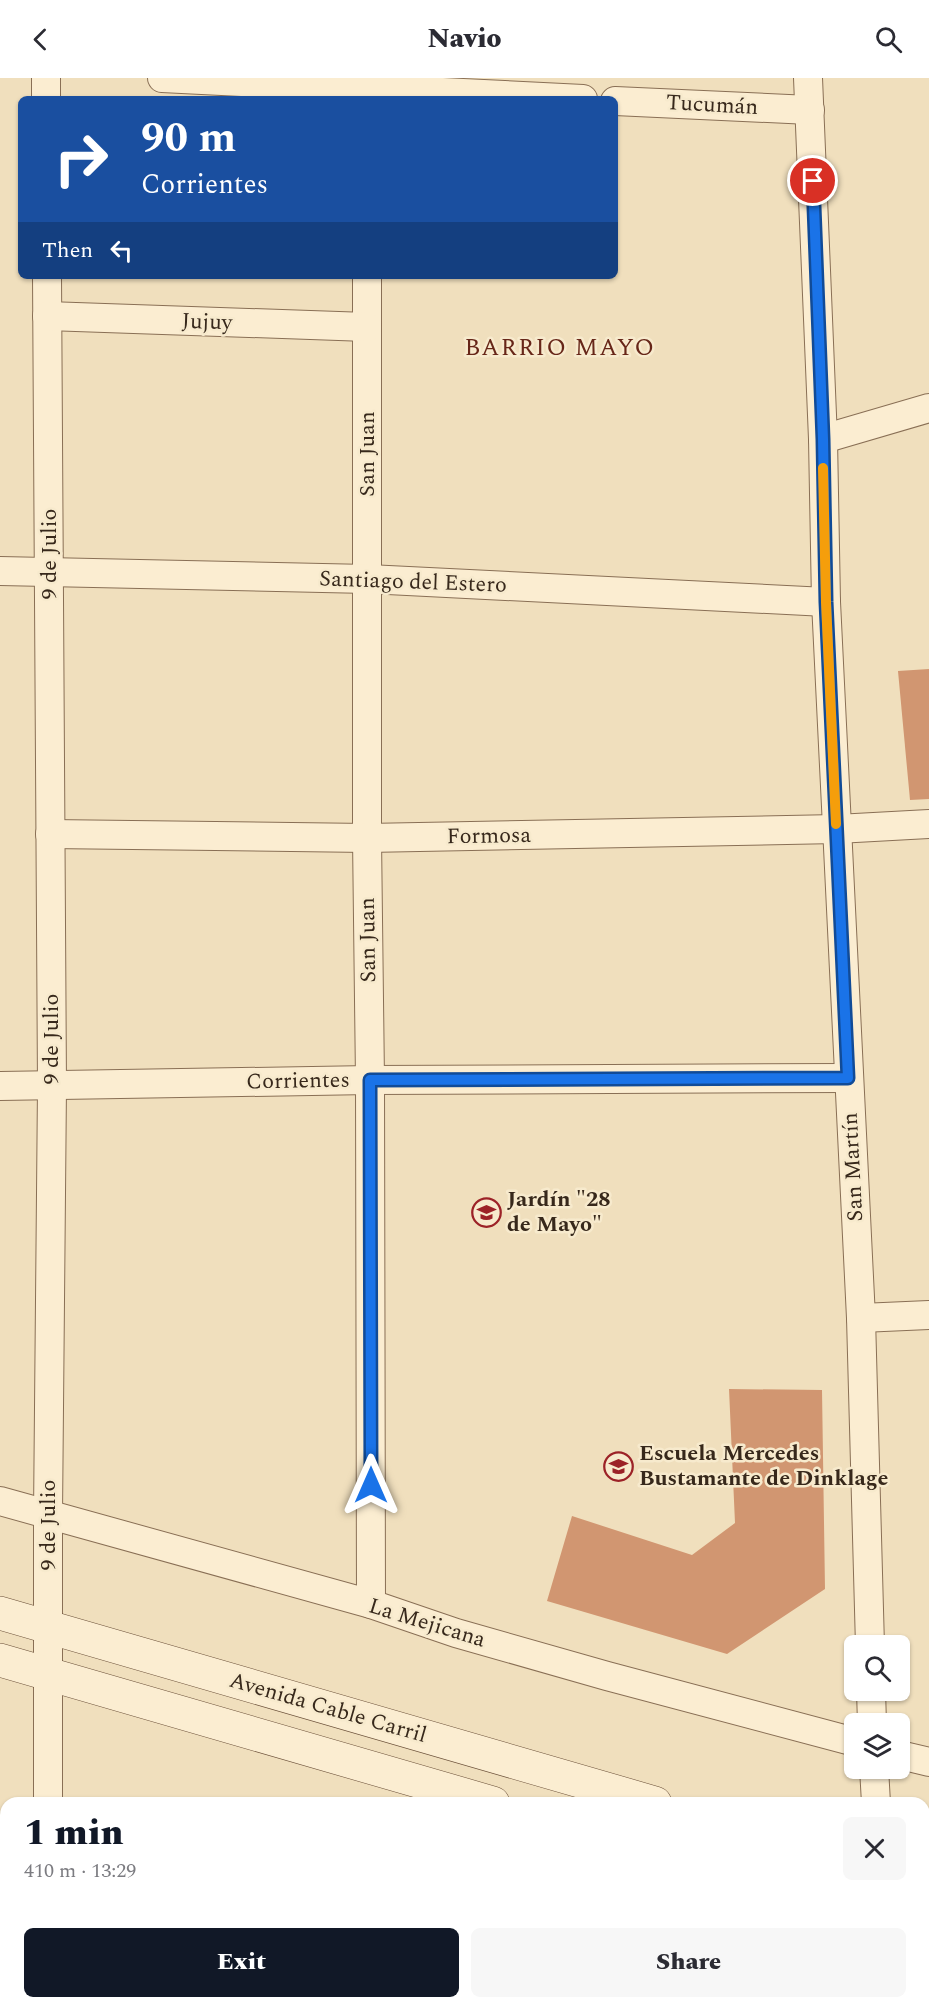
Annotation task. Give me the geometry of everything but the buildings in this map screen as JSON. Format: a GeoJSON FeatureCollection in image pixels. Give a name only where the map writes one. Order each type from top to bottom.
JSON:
{"type":"FeatureCollection","features":[{"type":"Feature","properties":{"kind":"main road","name":"Avenida Cable Carril"},"geometry":{"type":"LineString","coordinates":[[0,1613],[634,1797]]}},
{"type":"Feature","properties":{"kind":"main road","name":"Avenida Cable Carril"},"geometry":{"type":"LineString","coordinates":[[0,1660],[457,1797]]}},
{"type":"Feature","properties":{"kind":"street"},"geometry":{"type":"LineString","coordinates":[[46,78],[46,96]]}},
{"type":"Feature","properties":{"kind":"street"},"geometry":{"type":"LineString","coordinates":[[162,78],[524,96]]}},
{"type":"Feature","properties":{"kind":"street","name":"San Martín"},"geometry":{"type":"LineString","coordinates":[[808,78],[823,439],[826,602],[861,1318],[870,1635]]}},
{"type":"Feature","properties":{"kind":"street","name":"Tucumán"},"geometry":{"type":"LineString","coordinates":[[618,101],[810,110]]}},
{"type":"Feature","properties":{"kind":"street","name":"9 de Julio"},"geometry":{"type":"LineString","coordinates":[[47,279],[52,1086],[48,1797]]}},
{"type":"Feature","properties":{"kind":"street","name":"San Juan"},"geometry":{"type":"LineString","coordinates":[[367,279],[371,1604]]}},
{"type":"Feature","properties":{"kind":"street","name":"Jujuy"},"geometry":{"type":"LineString","coordinates":[[47,316],[367,327]]}},
{"type":"Feature","properties":{"kind":"street"},"geometry":{"type":"LineString","coordinates":[[823,439],[929,408]]}},
{"type":"Feature","properties":{"kind":"street","name":"Santiago del Estero"},"geometry":{"type":"LineString","coordinates":[[0,571],[368,579],[826,602]]}},
{"type":"Feature","properties":{"kind":"street","name":"Formosa"},"geometry":{"type":"LineString","coordinates":[[50,834],[367,838],[837,829],[929,824]]}},
{"type":"Feature","properties":{"kind":"street","name":"Corrientes"},"geometry":{"type":"LineString","coordinates":[[0,1086],[370,1080],[848,1078]]}},
{"type":"Feature","properties":{"kind":"street"},"geometry":{"type":"LineString","coordinates":[[861,1318],[929,1315]]}},
{"type":"Feature","properties":{"kind":"street","name":"La Mejicana"},"geometry":{"type":"LineString","coordinates":[[0,1501],[371,1604],[456,1633],[597,1673],[844,1740]]}},
{"type":"Feature","properties":{"kind":"street"},"geometry":{"type":"LineString","coordinates":[[910,1757],[929,1762]]}},
{"type":"Feature","properties":{"kind":"street"},"geometry":{"type":"LineString","coordinates":[[875,1779],[876,1797]]}},
{"type":"Feature","properties":{"kind":"slow traffic"},"geometry":{"type":"LineString","coordinates":[[823,468],[826,602],[836,824]]}},
{"type":"Feature","properties":{"kind":"place","name":"Jardín \"28 de Mayo\""},"geometry":{"type":"Point","coordinates":[486,1212]}},
{"type":"Feature","properties":{"kind":"place","name":"Escuela Mercedes Bustamante de Dinklage"},"geometry":{"type":"Point","coordinates":[618,1466]}},
{"type":"Feature","properties":{"kind":"district","name":"BARRIO MAYO"},"geometry":{"type":"Point","coordinates":[560,348]}},
{"type":"Feature","properties":{"kind":"route"},"geometry":{"type":"LineString","coordinates":[[371,1485],[370,1080],[848,1078],[826,602],[823,439],[813,181]]}}]}
